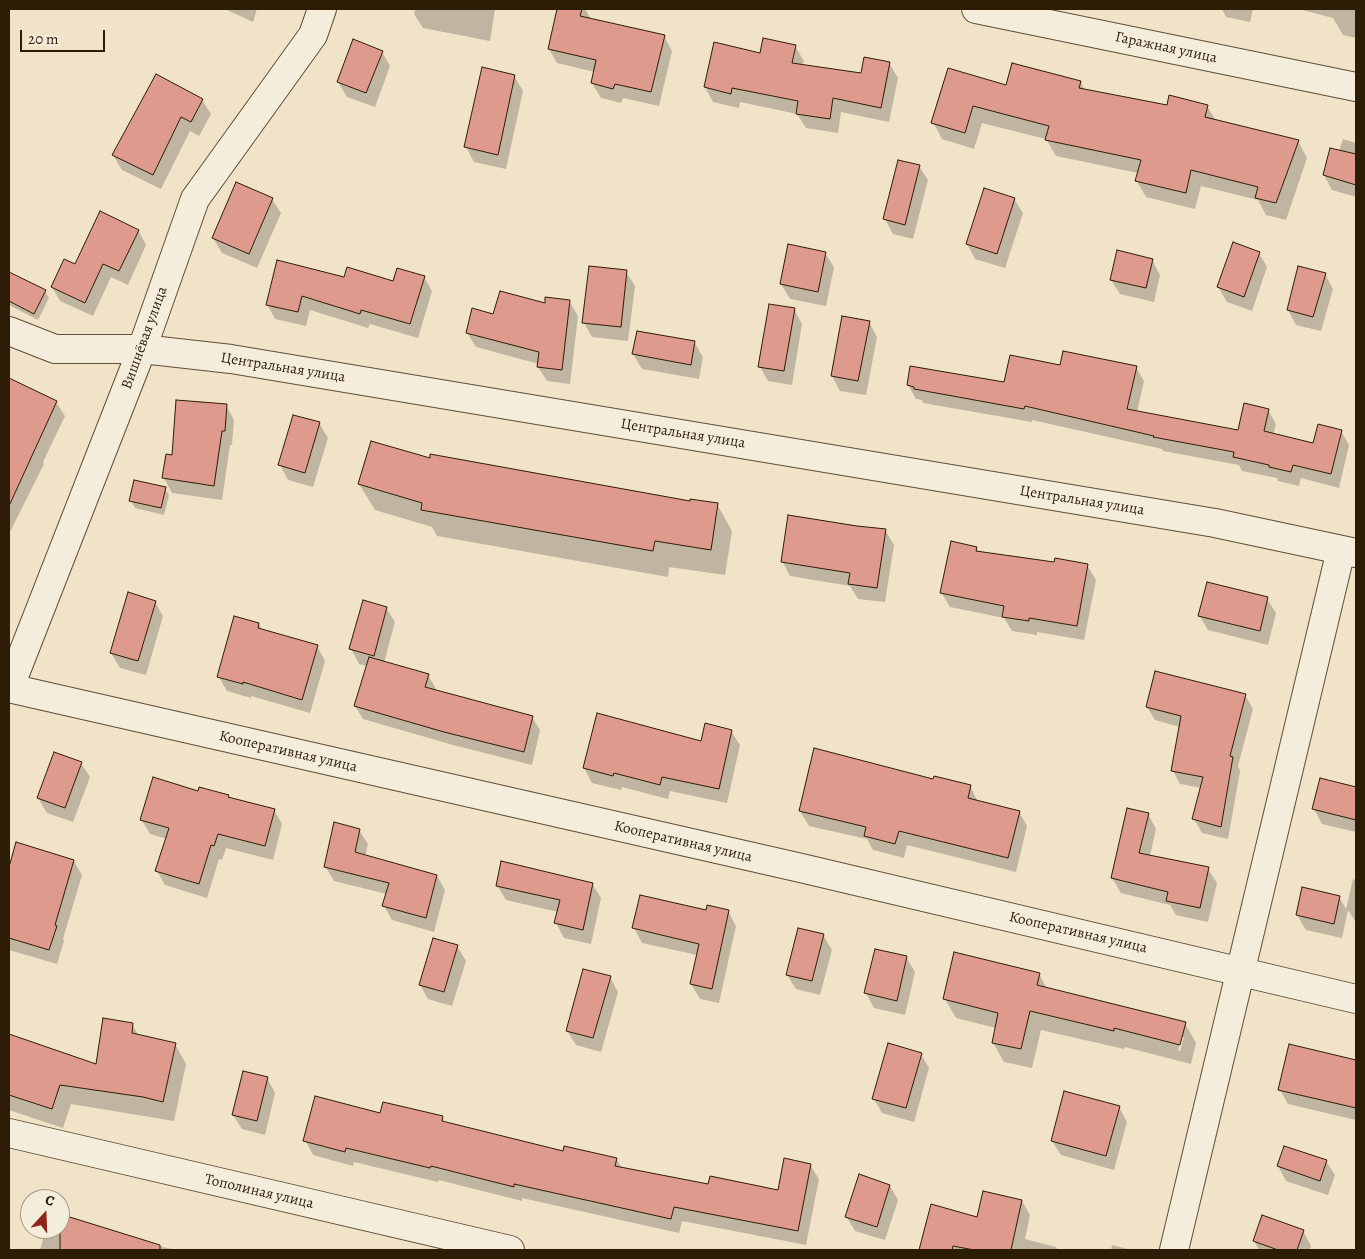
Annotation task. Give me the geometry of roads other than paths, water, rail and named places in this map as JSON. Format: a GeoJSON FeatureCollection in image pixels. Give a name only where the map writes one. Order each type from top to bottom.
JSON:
{"type":"FeatureCollection","features":[{"type":"Feature","properties":{"kind":"street","name":"Вишнёвая улица"},"geometry":{"type":"LineString","coordinates":[[9,689],[142,349],[195,199],[313,35],[322,9]]}},
{"type":"Feature","properties":{"kind":"street","name":"Гаражная улица"},"geometry":{"type":"LineString","coordinates":[[976,9],[1356,87]]}},
{"type":"Feature","properties":{"kind":"street","name":"Центральная улица"},"geometry":{"type":"LineString","coordinates":[[9,331],[55,349],[142,349],[241,360],[1215,523],[1348,552]]}},
{"type":"Feature","properties":{"kind":"street"},"geometry":{"type":"LineString","coordinates":[[1174,1250],[1240,972],[1348,552]]}},
{"type":"Feature","properties":{"kind":"street","name":"Кооперативная улица"},"geometry":{"type":"LineString","coordinates":[[9,689],[801,868],[1356,999]]}},
{"type":"Feature","properties":{"kind":"street","name":"Тополиная улица"},"geometry":{"type":"LineString","coordinates":[[9,1134],[510,1250]]}}]}
